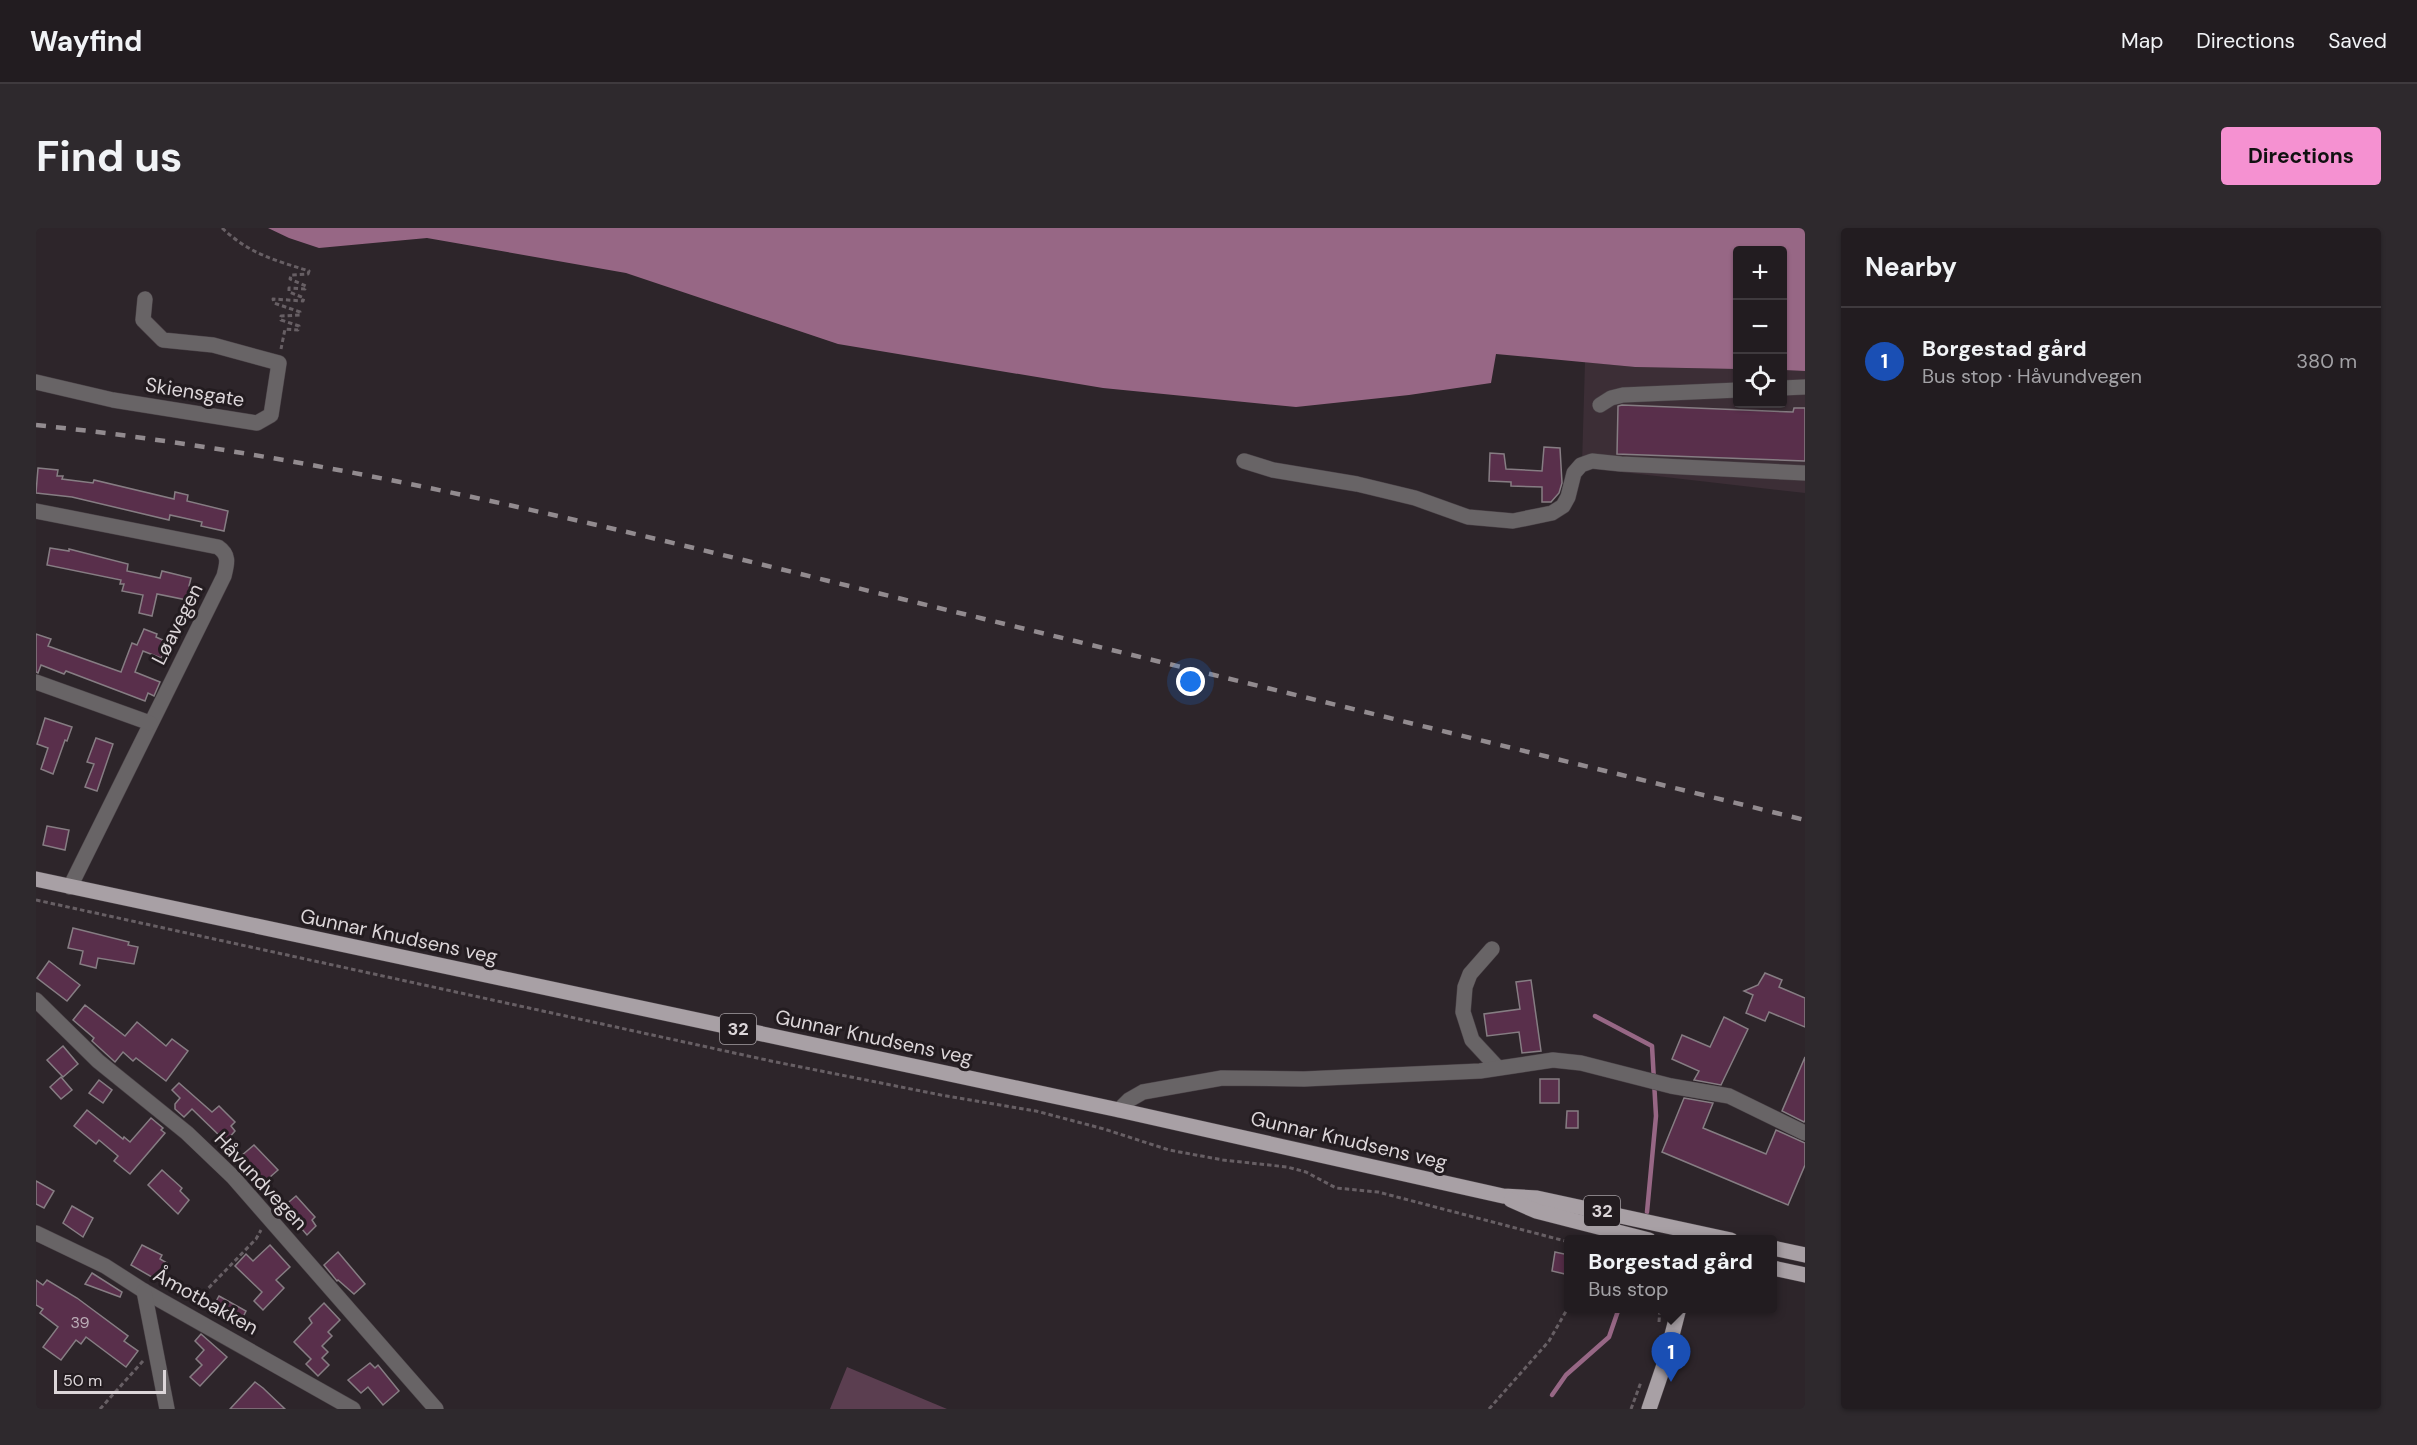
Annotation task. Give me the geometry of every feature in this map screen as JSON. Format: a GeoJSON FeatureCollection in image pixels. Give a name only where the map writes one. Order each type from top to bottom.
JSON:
{"type":"FeatureCollection","features":[{"type":"Feature","properties":{"kind":"main road","name":"32"},"geometry":{"type":"LineString","coordinates":[[36,879],[70,887]]}},
{"type":"Feature","properties":{"kind":"main road","name":"Gunnar Knudsens veg"},"geometry":{"type":"LineString","coordinates":[[70,887],[1119,1110],[1503,1196],[1546,1199],[1696,1235]]}},
{"type":"Feature","properties":{"kind":"main road","name":"Gunnar Knudsens veg"},"geometry":{"type":"LineString","coordinates":[[1503,1196],[1536,1211],[1632,1235]]}},
{"type":"Feature","properties":{"kind":"main road"},"geometry":{"type":"LineString","coordinates":[[1777,1249],[1805,1255]]}},
{"type":"Feature","properties":{"kind":"main road"},"geometry":{"type":"LineString","coordinates":[[1777,1269],[1805,1275]]}},
{"type":"Feature","properties":{"kind":"main road"},"geometry":{"type":"LineString","coordinates":[[1649,1409],[1665,1362],[1678,1313]]}},
{"type":"Feature","properties":{"kind":"street"},"geometry":{"type":"LineString","coordinates":[[145,299],[143,320],[163,340],[213,345],[279,363]]}},
{"type":"Feature","properties":{"kind":"street","name":"Skiensgate"},"geometry":{"type":"LineString","coordinates":[[36,382],[113,400],[257,423],[271,415],[279,363]]}},
{"type":"Feature","properties":{"kind":"street"},"geometry":{"type":"LineString","coordinates":[[1787,388],[1805,387]]}},
{"type":"Feature","properties":{"kind":"street"},"geometry":{"type":"LineString","coordinates":[[1600,405],[1623,394],[1733,390]]}},
{"type":"Feature","properties":{"kind":"street"},"geometry":{"type":"LineString","coordinates":[[1244,461],[1273,470],[1357,484],[1415,498],[1468,517],[1513,521],[1552,513],[1563,506],[1568,497],[1574,473],[1581,465],[1592,461],[1805,473]]}},
{"type":"Feature","properties":{"kind":"street","name":"Løavegen"},"geometry":{"type":"LineString","coordinates":[[36,511],[207,544],[224,550],[228,562],[224,576],[70,887]]}},
{"type":"Feature","properties":{"kind":"street"},"geometry":{"type":"LineString","coordinates":[[37,685],[150,723]]}},
{"type":"Feature","properties":{"kind":"street"},"geometry":{"type":"LineString","coordinates":[[1492,949],[1470,974],[1463,1012],[1472,1040],[1498,1068]]}},
{"type":"Feature","properties":{"kind":"street","name":"Håvundvegen"},"geometry":{"type":"LineString","coordinates":[[36,1000],[98,1061],[188,1133],[233,1177],[436,1409]]}},
{"type":"Feature","properties":{"kind":"street"},"geometry":{"type":"LineString","coordinates":[[1119,1110],[1129,1100],[1143,1092],[1222,1078],[1351,1077],[1480,1071],[1553,1060],[1581,1062],[1650,1081],[1729,1096],[1805,1133]]}},
{"type":"Feature","properties":{"kind":"street","name":"Åmotbakken"},"geometry":{"type":"LineString","coordinates":[[36,1233],[105,1266],[144,1291],[353,1409]]}},
{"type":"Feature","properties":{"kind":"street"},"geometry":{"type":"LineString","coordinates":[[144,1291],[167,1409]]}},
{"type":"Feature","properties":{"kind":"path"},"geometry":{"type":"LineString","coordinates":[[222,228],[250,250],[268,259],[309,271],[308,274],[291,275],[290,279],[306,286],[306,289],[289,288],[289,292],[304,298],[303,301],[273,299],[273,303],[300,312],[300,315],[281,316],[281,320],[299,326],[298,330],[285,329],[279,363]]}},
{"type":"Feature","properties":{"kind":"path"},"geometry":{"type":"LineString","coordinates":[[36,900],[771,1061],[941,1095],[1036,1111],[1104,1129],[1169,1150],[1223,1160],[1287,1167],[1306,1172],[1336,1188],[1378,1191],[1564,1241]]}},
{"type":"Feature","properties":{"kind":"path"},"geometry":{"type":"LineString","coordinates":[[1489,1409],[1549,1341],[1565,1313]]}},
{"type":"Feature","properties":{"kind":"path"},"geometry":{"type":"LineString","coordinates":[[1657,1330],[1659,1313]]}},
{"type":"Feature","properties":{"kind":"path"},"geometry":{"type":"LineString","coordinates":[[1631,1409],[1642,1378]]}},
{"type":"Feature","properties":{"kind":"shaded area"},"geometry":{"type":"Polygon","coordinates":[[[268,228],[1805,228],[1805,371],[1787,370],[1787,246],[1733,246],[1733,369],[1635,367],[1496,354],[1491,383],[1409,395],[1296,407],[1103,388],[838,344],[626,273],[427,238],[319,248],[268,228]]]}},
{"type":"Feature","properties":{"kind":"shaded area"},"geometry":{"type":"Polygon","coordinates":[[[1585,362],[1635,367],[1733,369],[1733,408],[1787,408],[1787,370],[1805,371],[1805,493],[1604,470],[1582,464],[1585,362]]]}},
{"type":"Feature","properties":{"kind":"shaded area"},"geometry":{"type":"Polygon","coordinates":[[[847,1367],[947,1409],[830,1409],[847,1367]]]}},
{"type":"Feature","properties":{"kind":"building"},"geometry":{"type":"Polygon","coordinates":[[[1618,406],[1793,412],[1794,408],[1805,408],[1805,461],[1617,454],[1618,406]]]}},
{"type":"Feature","properties":{"kind":"building"},"geometry":{"type":"Polygon","coordinates":[[[1544,447],[1560,448],[1562,483],[1559,493],[1551,502],[1542,502],[1542,487],[1511,486],[1511,482],[1489,481],[1490,453],[1504,454],[1506,469],[1542,471],[1544,447]]]}},
{"type":"Feature","properties":{"kind":"building"},"geometry":{"type":"Polygon","coordinates":[[[38,468],[58,470],[57,476],[63,476],[62,479],[93,483],[94,480],[174,499],[175,492],[188,495],[187,501],[228,511],[224,531],[201,526],[202,522],[170,515],[169,520],[72,497],[36,493],[38,468]]]}},
{"type":"Feature","properties":{"kind":"building"},"geometry":{"type":"Polygon","coordinates":[[[50,548],[69,551],[69,549],[128,564],[127,571],[160,578],[162,571],[191,578],[189,586],[195,587],[192,601],[157,594],[152,616],[139,613],[143,595],[122,591],[124,584],[120,584],[121,580],[47,565],[50,548]]]}},
{"type":"Feature","properties":{"kind":"building"},"geometry":{"type":"Polygon","coordinates":[[[144,629],[157,634],[156,637],[167,642],[161,658],[143,651],[135,672],[160,682],[154,696],[148,693],[145,701],[66,671],[64,674],[41,665],[38,673],[36,672],[36,634],[51,639],[48,646],[121,672],[132,643],[137,645],[144,629]]]}},
{"type":"Feature","properties":{"kind":"building"},"geometry":{"type":"Polygon","coordinates":[[[45,718],[72,727],[53,774],[41,769],[48,748],[37,744],[45,718]]]}},
{"type":"Feature","properties":{"kind":"building"},"geometry":{"type":"Polygon","coordinates":[[[96,738],[113,744],[97,791],[85,787],[94,764],[87,762],[96,738]]]}},
{"type":"Feature","properties":{"kind":"building"},"geometry":{"type":"Polygon","coordinates":[[[47,826],[69,830],[65,850],[43,845],[47,826]]]}},
{"type":"Feature","properties":{"kind":"building"},"geometry":{"type":"Polygon","coordinates":[[[73,928],[129,942],[128,945],[138,947],[134,964],[98,958],[96,968],[80,964],[83,951],[68,948],[73,928]]]}},
{"type":"Feature","properties":{"kind":"building"},"geometry":{"type":"Polygon","coordinates":[[[49,961],[80,985],[67,1001],[37,978],[49,961]]]}},
{"type":"Feature","properties":{"kind":"building"},"geometry":{"type":"Polygon","coordinates":[[[1765,973],[1782,980],[1779,987],[1805,998],[1805,1027],[1769,1012],[1765,1021],[1746,1013],[1753,995],[1744,991],[1758,985],[1765,973]]]}},
{"type":"Feature","properties":{"kind":"building"},"geometry":{"type":"Polygon","coordinates":[[[1531,980],[1541,1051],[1522,1053],[1519,1032],[1487,1036],[1484,1014],[1520,1009],[1516,982],[1531,980]]]}},
{"type":"Feature","properties":{"kind":"building"},"geometry":{"type":"Polygon","coordinates":[[[85,1005],[125,1036],[137,1022],[166,1046],[172,1039],[188,1051],[166,1081],[136,1058],[133,1061],[123,1052],[115,1062],[92,1041],[94,1038],[73,1020],[85,1005]]]}},
{"type":"Feature","properties":{"kind":"building"},"geometry":{"type":"Polygon","coordinates":[[[1724,1017],[1748,1029],[1721,1085],[1694,1080],[1699,1071],[1672,1059],[1682,1035],[1710,1047],[1724,1017]]]}},
{"type":"Feature","properties":{"kind":"building"},"geometry":{"type":"Polygon","coordinates":[[[63,1046],[78,1064],[63,1077],[47,1060],[63,1046]]]}},
{"type":"Feature","properties":{"kind":"building"},"geometry":{"type":"Polygon","coordinates":[[[1805,1057],[1805,1120],[1804,1122],[1782,1111],[1805,1057]]]}},
{"type":"Feature","properties":{"kind":"building"},"geometry":{"type":"Polygon","coordinates":[[[61,1077],[72,1090],[61,1099],[50,1087],[61,1077]]]}},
{"type":"Feature","properties":{"kind":"building"},"geometry":{"type":"Polygon","coordinates":[[[1540,1079],[1559,1079],[1559,1103],[1540,1103],[1540,1079]]]}},
{"type":"Feature","properties":{"kind":"building"},"geometry":{"type":"Polygon","coordinates":[[[99,1080],[112,1090],[103,1103],[89,1093],[99,1080]]]}},
{"type":"Feature","properties":{"kind":"building"},"geometry":{"type":"Polygon","coordinates":[[[179,1083],[212,1112],[219,1106],[235,1122],[231,1126],[235,1131],[228,1139],[223,1139],[192,1109],[184,1117],[175,1109],[175,1104],[180,1098],[172,1090],[179,1083]]]}},
{"type":"Feature","properties":{"kind":"building"},"geometry":{"type":"Polygon","coordinates":[[[1684,1098],[1713,1103],[1703,1128],[1766,1154],[1776,1130],[1805,1143],[1805,1165],[1788,1205],[1662,1152],[1684,1098]]]}},
{"type":"Feature","properties":{"kind":"building"},"geometry":{"type":"Polygon","coordinates":[[[87,1110],[130,1142],[151,1118],[163,1128],[161,1130],[165,1133],[130,1174],[114,1161],[118,1156],[99,1140],[96,1144],[74,1126],[87,1110]]]}},
{"type":"Feature","properties":{"kind":"building"},"geometry":{"type":"Polygon","coordinates":[[[1567,1111],[1578,1111],[1578,1128],[1566,1128],[1567,1111]]]}},
{"type":"Feature","properties":{"kind":"building"},"geometry":{"type":"Polygon","coordinates":[[[254,1145],[278,1170],[261,1185],[247,1168],[250,1166],[241,1156],[254,1145]]]}},
{"type":"Feature","properties":{"kind":"building"},"geometry":{"type":"Polygon","coordinates":[[[162,1170],[182,1188],[180,1191],[189,1200],[178,1214],[148,1185],[162,1170]]]}},
{"type":"Feature","properties":{"kind":"building"},"geometry":{"type":"Polygon","coordinates":[[[36,1181],[54,1191],[44,1208],[36,1204],[36,1181]]]}},
{"type":"Feature","properties":{"kind":"building"},"geometry":{"type":"Polygon","coordinates":[[[296,1196],[315,1217],[312,1220],[316,1226],[307,1235],[283,1207],[296,1196]]]}},
{"type":"Feature","properties":{"kind":"building"},"geometry":{"type":"Polygon","coordinates":[[[72,1206],[93,1218],[83,1237],[63,1223],[72,1206]]]}},
{"type":"Feature","properties":{"kind":"building"},"geometry":{"type":"Polygon","coordinates":[[[142,1245],[162,1255],[160,1259],[167,1263],[157,1280],[131,1265],[142,1245]]]}},
{"type":"Feature","properties":{"kind":"building"},"geometry":{"type":"Polygon","coordinates":[[[270,1245],[290,1267],[276,1280],[284,1288],[263,1310],[254,1301],[262,1292],[235,1266],[246,1254],[253,1261],[270,1245]]]}},
{"type":"Feature","properties":{"kind":"building"},"geometry":{"type":"Polygon","coordinates":[[[338,1252],[365,1284],[354,1294],[337,1281],[324,1265],[338,1252]]]}},
{"type":"Feature","properties":{"kind":"building"},"geometry":{"type":"Polygon","coordinates":[[[1555,1252],[1564,1254],[1564,1274],[1552,1271],[1555,1252]]]}},
{"type":"Feature","properties":{"kind":"building"},"geometry":{"type":"Polygon","coordinates":[[[92,1273],[122,1292],[120,1297],[85,1284],[92,1273]]]}},
{"type":"Feature","properties":{"kind":"building"},"geometry":{"type":"Polygon","coordinates":[[[36,1280],[43,1285],[47,1280],[77,1298],[128,1336],[124,1341],[138,1351],[126,1367],[86,1337],[81,1344],[76,1340],[61,1360],[43,1347],[58,1327],[40,1313],[43,1309],[36,1305],[36,1280]]]}},
{"type":"Feature","properties":{"kind":"building"},"geometry":{"type":"Polygon","coordinates":[[[219,1296],[246,1311],[239,1325],[210,1312],[219,1296]]]}},
{"type":"Feature","properties":{"kind":"building"},"geometry":{"type":"Polygon","coordinates":[[[324,1303],[340,1320],[328,1332],[332,1336],[322,1346],[328,1352],[322,1358],[329,1365],[318,1376],[306,1364],[311,1359],[294,1342],[312,1323],[309,1318],[324,1303]]]}},
{"type":"Feature","properties":{"kind":"building"},"geometry":{"type":"Polygon","coordinates":[[[201,1334],[227,1357],[200,1386],[190,1377],[202,1365],[196,1359],[204,1350],[195,1341],[201,1334]]]}},
{"type":"Feature","properties":{"kind":"building"},"geometry":{"type":"Polygon","coordinates":[[[370,1363],[375,1368],[378,1365],[399,1391],[383,1405],[368,1387],[361,1393],[348,1380],[370,1363]]]}},
{"type":"Feature","properties":{"kind":"building"},"geometry":{"type":"Polygon","coordinates":[[[255,1382],[263,1388],[285,1409],[230,1409],[255,1382]]]}},
{"type":"Feature","properties":{"kind":"waterway"},"geometry":{"type":"LineString","coordinates":[[1595,1016],[1652,1046],[1656,1116],[1647,1212]]}},
{"type":"Feature","properties":{"kind":"waterway"},"geometry":{"type":"LineString","coordinates":[[1552,1395],[1566,1375],[1609,1337],[1617,1313]]}},
{"type":"Feature","properties":{"kind":"railway"},"geometry":{"type":"LineString","coordinates":[[36,425],[147,438],[256,455],[472,497],[794,572],[1805,820]]}},
{"type":"Feature","properties":{"kind":"place","name":"Borgestad gård"},"geometry":{"type":"Point","coordinates":[1671,1382]}}]}
